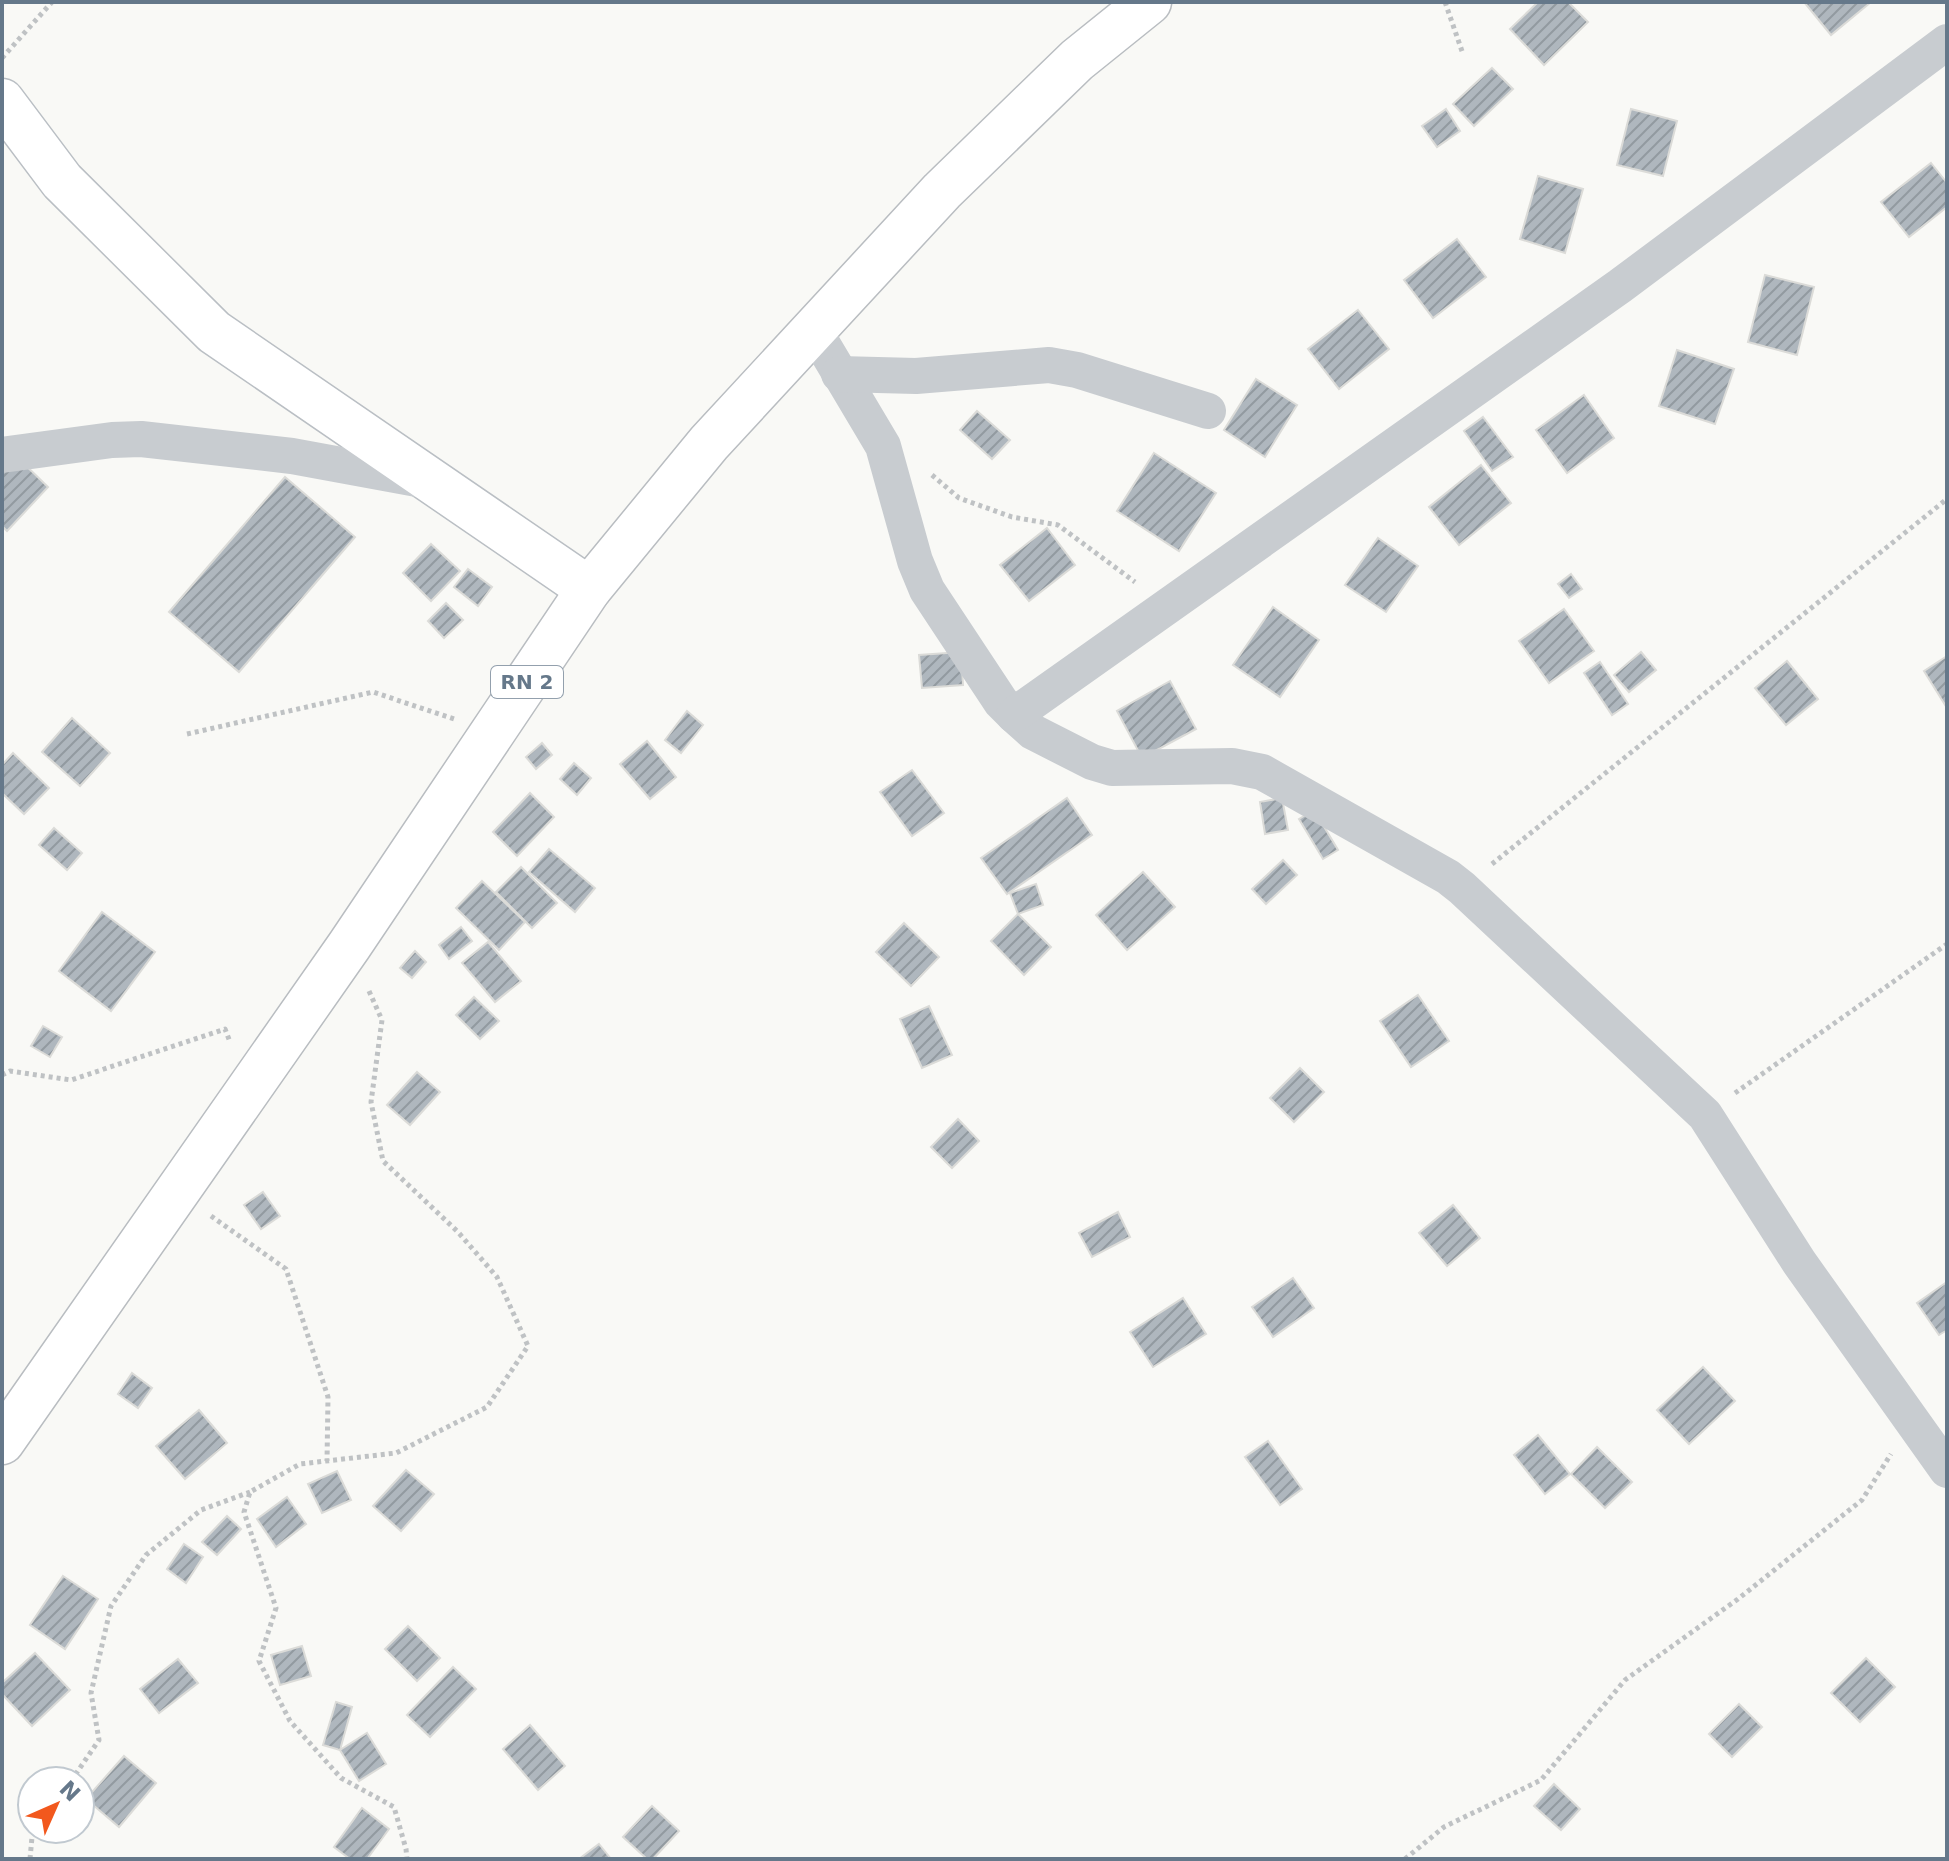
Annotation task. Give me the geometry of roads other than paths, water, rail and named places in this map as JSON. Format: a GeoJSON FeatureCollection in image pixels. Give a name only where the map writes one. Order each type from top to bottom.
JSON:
{"type":"FeatureCollection","features":[{"type":"Feature","properties":{"kind":"main road","name":"RN 2"},"geometry":{"type":"LineString","coordinates":[[2,1442],[349,946],[589,589],[709,443],[953,180],[1077,60],[1149,2]]}},
{"type":"Feature","properties":{"kind":"main road"},"geometry":{"type":"LineString","coordinates":[[2,101],[62,181],[214,332],[589,589]]}},
{"type":"Feature","properties":{"kind":"street"},"geometry":{"type":"LineString","coordinates":[[1014,715],[1620,286],[1947,42]]}},
{"type":"Feature","properties":{"kind":"street"},"geometry":{"type":"LineString","coordinates":[[814,330],[883,446],[919,574],[1001,702],[1033,732],[1092,762],[1112,768],[1232,766],[1262,772],[1448,877],[1462,888],[1705,1115],[1799,1262],[1947,1470]]}},
{"type":"Feature","properties":{"kind":"street"},"geometry":{"type":"LineString","coordinates":[[839,374],[916,376],[1049,365],[1077,370],[1208,411]]}},
{"type":"Feature","properties":{"kind":"street"},"geometry":{"type":"LineString","coordinates":[[2,455],[141,439],[292,456],[433,482]]}}]}
